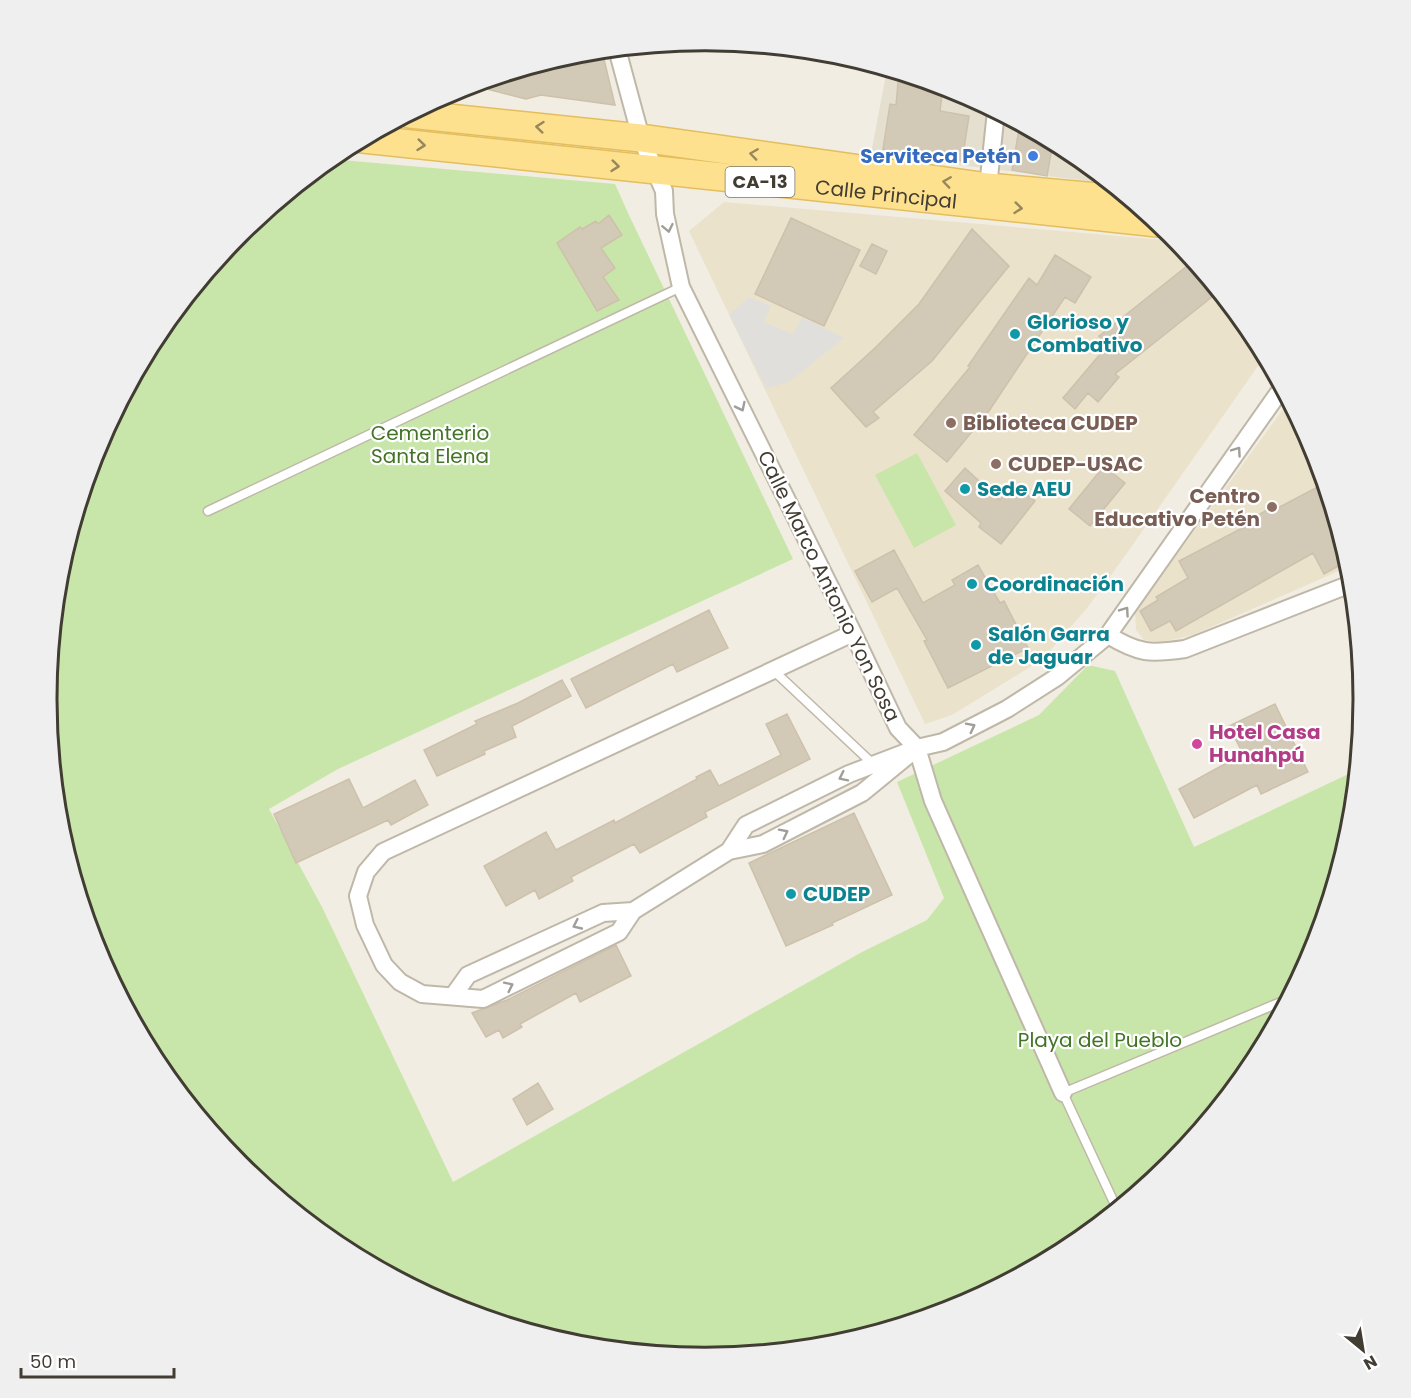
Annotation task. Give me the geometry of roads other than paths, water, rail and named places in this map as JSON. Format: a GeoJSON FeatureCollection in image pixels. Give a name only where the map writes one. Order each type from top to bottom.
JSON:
{"type":"FeatureCollection","features":[{"type":"Feature","properties":{"kind":"main road","name":"Calle Principal"},"geometry":{"type":"LineString","coordinates":[[424,115],[641,138],[988,188],[1117,199]]}},
{"type":"Feature","properties":{"kind":"main road","name":"Calle Principal"},"geometry":{"type":"LineString","coordinates":[[377,141],[1143,221]]}},
{"type":"Feature","properties":{"kind":"street","name":"Calle Marco Antonio Yon Sosa"},"geometry":{"type":"LineString","coordinates":[[619,57],[641,138],[664,192],[665,214],[681,287],[898,728],[917,748],[933,801],[1063,1094]]}},
{"type":"Feature","properties":{"kind":"street"},"geometry":{"type":"LineString","coordinates":[[988,188],[995,120]]}},
{"type":"Feature","properties":{"kind":"street"},"geometry":{"type":"LineString","coordinates":[[729,851],[746,825],[849,774],[917,748],[943,742],[1006,709],[1057,677],[1108,635],[1277,394]]}},
{"type":"Feature","properties":{"kind":"street"},"geometry":{"type":"LineString","coordinates":[[1108,635],[1130,649],[1158,653],[1185,649],[1343,587]]}},
{"type":"Feature","properties":{"kind":"street"},"geometry":{"type":"LineString","coordinates":[[853,633],[383,852],[366,872],[358,896],[365,925],[384,965],[400,982],[422,994],[483,999],[619,932],[633,911],[729,851],[763,844],[862,793],[917,748]]}},
{"type":"Feature","properties":{"kind":"street"},"geometry":{"type":"LineString","coordinates":[[453,996],[468,975],[603,913],[633,911]]}},
{"type":"Feature","properties":{"kind":"lane"},"geometry":{"type":"LineString","coordinates":[[208,512],[681,287]]}},
{"type":"Feature","properties":{"kind":"lane"},"geometry":{"type":"LineString","coordinates":[[773,670],[873,764]]}},
{"type":"Feature","properties":{"kind":"lane"},"geometry":{"type":"LineString","coordinates":[[1114,1202],[1063,1094],[1278,1003]]}},
{"type":"Feature","properties":{"kind":"place","name":"Serviteca Petén"},"geometry":{"type":"Point","coordinates":[1033,156]}},
{"type":"Feature","properties":{"kind":"place","name":"Glorioso y Combativo"},"geometry":{"type":"Point","coordinates":[1015,334]}},
{"type":"Feature","properties":{"kind":"place","name":"Biblioteca CUDEP"},"geometry":{"type":"Point","coordinates":[951,423]}},
{"type":"Feature","properties":{"kind":"place","name":"CUDEP-USAC"},"geometry":{"type":"Point","coordinates":[996,464]}},
{"type":"Feature","properties":{"kind":"place","name":"Sede AEU"},"geometry":{"type":"Point","coordinates":[965,489]}},
{"type":"Feature","properties":{"kind":"place","name":"Centro Educativo Petén"},"geometry":{"type":"Point","coordinates":[1272,507]}},
{"type":"Feature","properties":{"kind":"place","name":"Coordinación"},"geometry":{"type":"Point","coordinates":[972,584]}},
{"type":"Feature","properties":{"kind":"place","name":"Salón Garra de Jaguar"},"geometry":{"type":"Point","coordinates":[976,645]}},
{"type":"Feature","properties":{"kind":"place","name":"Hotel Casa Hunahpú"},"geometry":{"type":"Point","coordinates":[1197,744]}},
{"type":"Feature","properties":{"kind":"place","name":"CUDEP"},"geometry":{"type":"Point","coordinates":[791,894]}},
{"type":"Feature","properties":{"kind":"park label","name":"Cementerio Santa Elena"},"geometry":{"type":"Point","coordinates":[430,444]}},
{"type":"Feature","properties":{"kind":"park label","name":"Playa del Pueblo"},"geometry":{"type":"Point","coordinates":[1100,1040]}}]}
